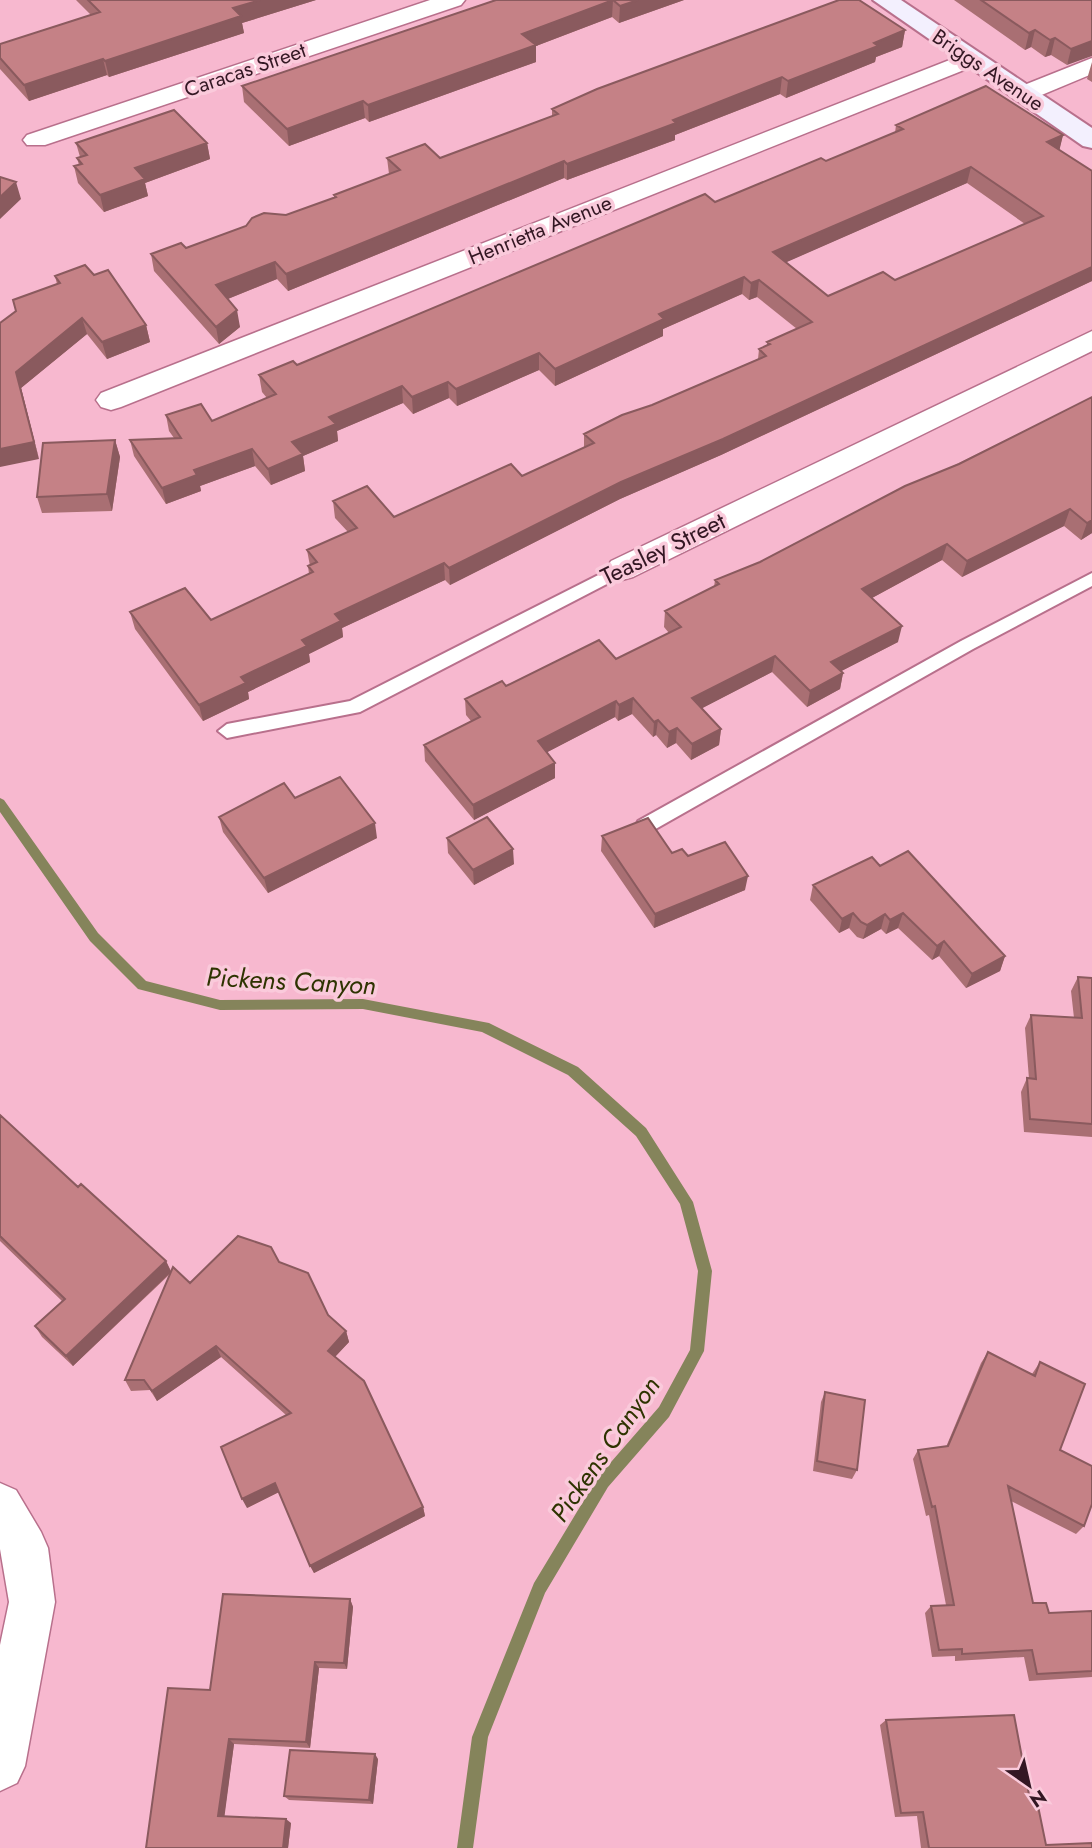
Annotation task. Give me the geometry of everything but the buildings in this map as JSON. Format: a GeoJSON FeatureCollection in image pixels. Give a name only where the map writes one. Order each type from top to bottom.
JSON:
{"type":"FeatureCollection","features":[{"type":"Feature","properties":{"kind":"street","name":"Caracas Street"},"geometry":{"type":"LineString","coordinates":[[36,140],[453,0]]}},
{"type":"Feature","properties":{"kind":"street","name":"Briggs Avenue"},"geometry":{"type":"LineString","coordinates":[[885,0],[1092,140]]}},
{"type":"Feature","properties":{"kind":"street","name":"Henrietta Avenue"},"geometry":{"type":"LineString","coordinates":[[111,400],[970,59]]}},
{"type":"Feature","properties":{"kind":"street"},"geometry":{"type":"LineString","coordinates":[[1023,93],[1092,65]]}},
{"type":"Feature","properties":{"kind":"street","name":"Teasley Street"},"geometry":{"type":"LineString","coordinates":[[622,569],[1092,340]]}},
{"type":"Feature","properties":{"kind":"street"},"geometry":{"type":"LineString","coordinates":[[0,1506],[25,1548],[32,1602],[0,1766]]}},
{"type":"Feature","properties":{"kind":"lane","name":"Teasley Street"},"geometry":{"type":"LineString","coordinates":[[227,731],[354,707],[622,569]]}},
{"type":"Feature","properties":{"kind":"lane"},"geometry":{"type":"LineString","coordinates":[[645,826],[967,645],[1092,579]]}},
{"type":"Feature","properties":{"kind":"waterway","name":"Pickens Canyon"},"geometry":{"type":"LineString","coordinates":[[0,803],[94,937],[142,985],[220,1005],[363,1004],[484,1027],[573,1071],[641,1132],[686,1202],[705,1271],[697,1351],[664,1412],[603,1482],[539,1588],[480,1737],[465,1848]]}}]}
